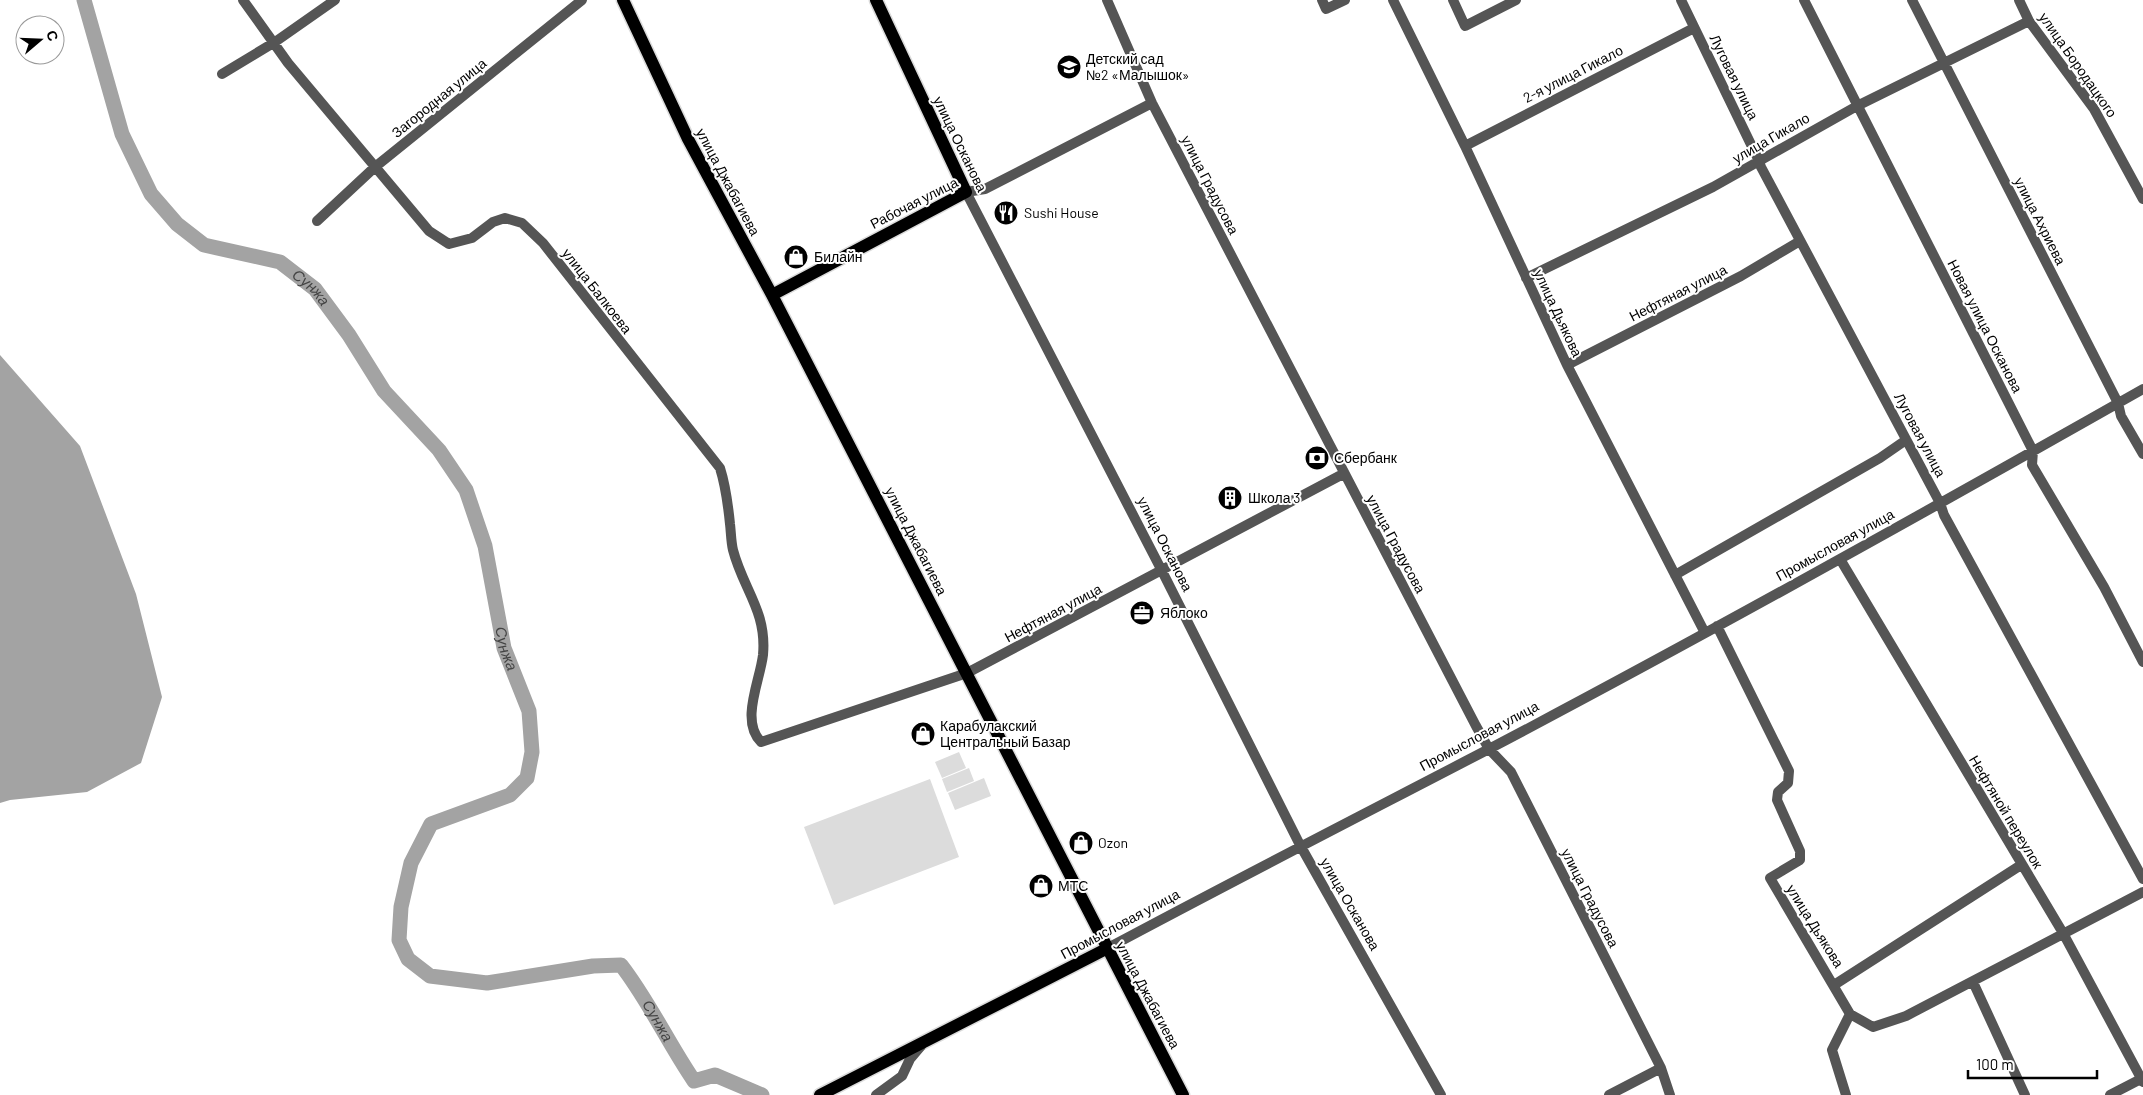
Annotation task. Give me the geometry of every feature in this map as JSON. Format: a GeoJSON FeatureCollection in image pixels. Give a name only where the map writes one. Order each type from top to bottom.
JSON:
{"type":"FeatureCollection","features":[{"type":"Feature","properties":{"kind":"main road","name":"улица Джабагиева"},"geometry":{"type":"LineString","coordinates":[[623,0],[688,140],[772,294],[967,673],[1106,949],[1183,1095]]}},
{"type":"Feature","properties":{"kind":"main road","name":"улица Осканова"},"geometry":{"type":"LineString","coordinates":[[876,0],[966,192]]}},
{"type":"Feature","properties":{"kind":"main road","name":"Рабочая улица"},"geometry":{"type":"LineString","coordinates":[[772,294],[966,192]]}},
{"type":"Feature","properties":{"kind":"main road","name":"Промысловая улица"},"geometry":{"type":"LineString","coordinates":[[820,1095],[1106,949]]}},
{"type":"Feature","properties":{"kind":"street","name":"улица Балкоева"},"geometry":{"type":"LineString","coordinates":[[243,0],[275,42],[288,63],[429,231],[449,244],[472,238],[493,222],[505,218],[522,223],[543,243],[720,468],[726,484],[733,550],[762,622],[763,655],[755,686],[751,726],[754,735],[761,742]]}},
{"type":"Feature","properties":{"kind":"street"},"geometry":{"type":"LineString","coordinates":[[222,74],[275,42],[335,0]]}},
{"type":"Feature","properties":{"kind":"street","name":"Загородная улица"},"geometry":{"type":"LineString","coordinates":[[317,221],[375,167],[582,0]]}},
{"type":"Feature","properties":{"kind":"street","name":"улица Градусова"},"geometry":{"type":"LineString","coordinates":[[1107,0],[1152,103],[1489,749],[1511,772],[1661,1068],[1670,1095]]}},
{"type":"Feature","properties":{"kind":"street"},"geometry":{"type":"LineString","coordinates":[[1322,0],[1326,9],[1345,0]]}},
{"type":"Feature","properties":{"kind":"street","name":"улица Дьякова"},"geometry":{"type":"LineString","coordinates":[[1393,0],[1465,146],[1567,365],[1705,633]]}},
{"type":"Feature","properties":{"kind":"street"},"geometry":{"type":"LineString","coordinates":[[1454,0],[1465,26],[1516,0]]}},
{"type":"Feature","properties":{"kind":"street","name":"Луговая улица"},"geometry":{"type":"LineString","coordinates":[[1681,0],[1761,167],[1940,502],[1944,516],[2143,879]]}},
{"type":"Feature","properties":{"kind":"street","name":"Новая улица Осканова"},"geometry":{"type":"LineString","coordinates":[[1804,0],[1856,106],[2033,451],[2032,465],[2104,587],[2143,662]]}},
{"type":"Feature","properties":{"kind":"street","name":"улица Ахриева"},"geometry":{"type":"LineString","coordinates":[[1912,0],[2118,404],[2121,416],[2143,454]]}},
{"type":"Feature","properties":{"kind":"street","name":"улица Бородацкого"},"geometry":{"type":"LineString","coordinates":[[2019,0],[2029,21],[2094,109],[2143,199]]}},
{"type":"Feature","properties":{"kind":"street","name":"улица Гикало"},"geometry":{"type":"LineString","coordinates":[[1526,278],[1713,187],[1856,106],[2029,21]]}},
{"type":"Feature","properties":{"kind":"street","name":"2-я улица Гикало"},"geometry":{"type":"LineString","coordinates":[[1465,146],[1694,28]]}},
{"type":"Feature","properties":{"kind":"street","name":"Рабочая улица"},"geometry":{"type":"LineString","coordinates":[[966,192],[985,189],[1152,103]]}},
{"type":"Feature","properties":{"kind":"street","name":"улица Осканова"},"geometry":{"type":"LineString","coordinates":[[966,192],[1162,571],[1300,845],[1441,1095]]}},
{"type":"Feature","properties":{"kind":"street","name":"Нефтяная улица"},"geometry":{"type":"LineString","coordinates":[[1567,365],[1741,276],[1800,241]]}},
{"type":"Feature","properties":{"kind":"street","name":"Промысловая улица"},"geometry":{"type":"LineString","coordinates":[[1106,949],[1300,845],[1489,749],[1705,633],[1840,560],[1940,502],[2143,390]]}},
{"type":"Feature","properties":{"kind":"street"},"geometry":{"type":"LineString","coordinates":[[1675,575],[1880,458],[1906,440]]}},
{"type":"Feature","properties":{"kind":"street","name":"Нефтяная улица"},"geometry":{"type":"LineString","coordinates":[[761,742],[967,673],[1344,474]]}},
{"type":"Feature","properties":{"kind":"street","name":"Нефтяной переулок"},"geometry":{"type":"LineString","coordinates":[[1840,560],[2062,933],[2142,1080]]}},
{"type":"Feature","properties":{"kind":"street","name":"улица Дьякова"},"geometry":{"type":"LineString","coordinates":[[1717,626],[1789,771],[1788,783],[1778,792],[1776,800],[1800,851],[1800,860],[1770,878],[1850,1014]]}},
{"type":"Feature","properties":{"kind":"street"},"geometry":{"type":"LineString","coordinates":[[1834,985],[2021,865]]}},
{"type":"Feature","properties":{"kind":"street"},"geometry":{"type":"LineString","coordinates":[[1846,1095],[1832,1050],[1850,1014],[1873,1027],[1906,1016],[2143,892]]}},
{"type":"Feature","properties":{"kind":"street"},"geometry":{"type":"LineString","coordinates":[[1973,982],[2025,1095]]}},
{"type":"Feature","properties":{"kind":"street"},"geometry":{"type":"LineString","coordinates":[[876,1095],[902,1076],[910,1059],[924,1043]]}},
{"type":"Feature","properties":{"kind":"street"},"geometry":{"type":"LineString","coordinates":[[1609,1095],[1661,1068]]}},
{"type":"Feature","properties":{"kind":"street"},"geometry":{"type":"LineString","coordinates":[[2110,1095],[2142,1080]]}},
{"type":"Feature","properties":{"kind":"shaded area"},"geometry":{"type":"Polygon","coordinates":[[[0,355],[80,446],[136,594],[162,697],[141,763],[87,792],[10,800],[0,803],[0,355]]]}},
{"type":"Feature","properties":{"kind":"shaded area"},"geometry":{"type":"Polygon","coordinates":[[[959,752],[966,768],[942,778],[935,762],[959,752]]]}},
{"type":"Feature","properties":{"kind":"shaded area"},"geometry":{"type":"Polygon","coordinates":[[[969,768],[974,781],[947,792],[942,779],[969,768]]]}},
{"type":"Feature","properties":{"kind":"shaded area"},"geometry":{"type":"Polygon","coordinates":[[[984,778],[991,796],[955,810],[948,793],[984,778]]]}},
{"type":"Feature","properties":{"kind":"shaded area"},"geometry":{"type":"Polygon","coordinates":[[[930,779],[959,857],[834,905],[804,827],[930,779]]]}},
{"type":"Feature","properties":{"kind":"waterway","name":"Сунжа"},"geometry":{"type":"LineString","coordinates":[[84,0],[122,134],[151,194],[177,224],[204,245],[280,262],[315,289],[349,335],[384,391],[439,450],[466,490],[485,546],[504,648],[529,711],[532,752],[527,778],[510,795],[431,824],[411,863],[401,907],[399,940],[408,959],[430,976],[487,983],[593,966],[621,965],[641,993],[694,1081],[715,1075],[762,1095]]}},
{"type":"Feature","properties":{"kind":"place","name":"Детский сад №2 «Малышок»"},"geometry":{"type":"Point","coordinates":[1069,67]}},
{"type":"Feature","properties":{"kind":"place","name":"Sushi House"},"geometry":{"type":"Point","coordinates":[1006,213]}},
{"type":"Feature","properties":{"kind":"place","name":"Билайн"},"geometry":{"type":"Point","coordinates":[796,257]}},
{"type":"Feature","properties":{"kind":"place","name":"Сбербанк"},"geometry":{"type":"Point","coordinates":[1317,458]}},
{"type":"Feature","properties":{"kind":"place","name":"Школа 3"},"geometry":{"type":"Point","coordinates":[1230,498]}},
{"type":"Feature","properties":{"kind":"place","name":"Яблоко"},"geometry":{"type":"Point","coordinates":[1142,613]}},
{"type":"Feature","properties":{"kind":"place","name":"Карабулакский Центральный Базар"},"geometry":{"type":"Point","coordinates":[923,734]}},
{"type":"Feature","properties":{"kind":"place","name":"Ozon"},"geometry":{"type":"Point","coordinates":[1081,843]}},
{"type":"Feature","properties":{"kind":"place","name":"МТС"},"geometry":{"type":"Point","coordinates":[1041,886]}}]}
